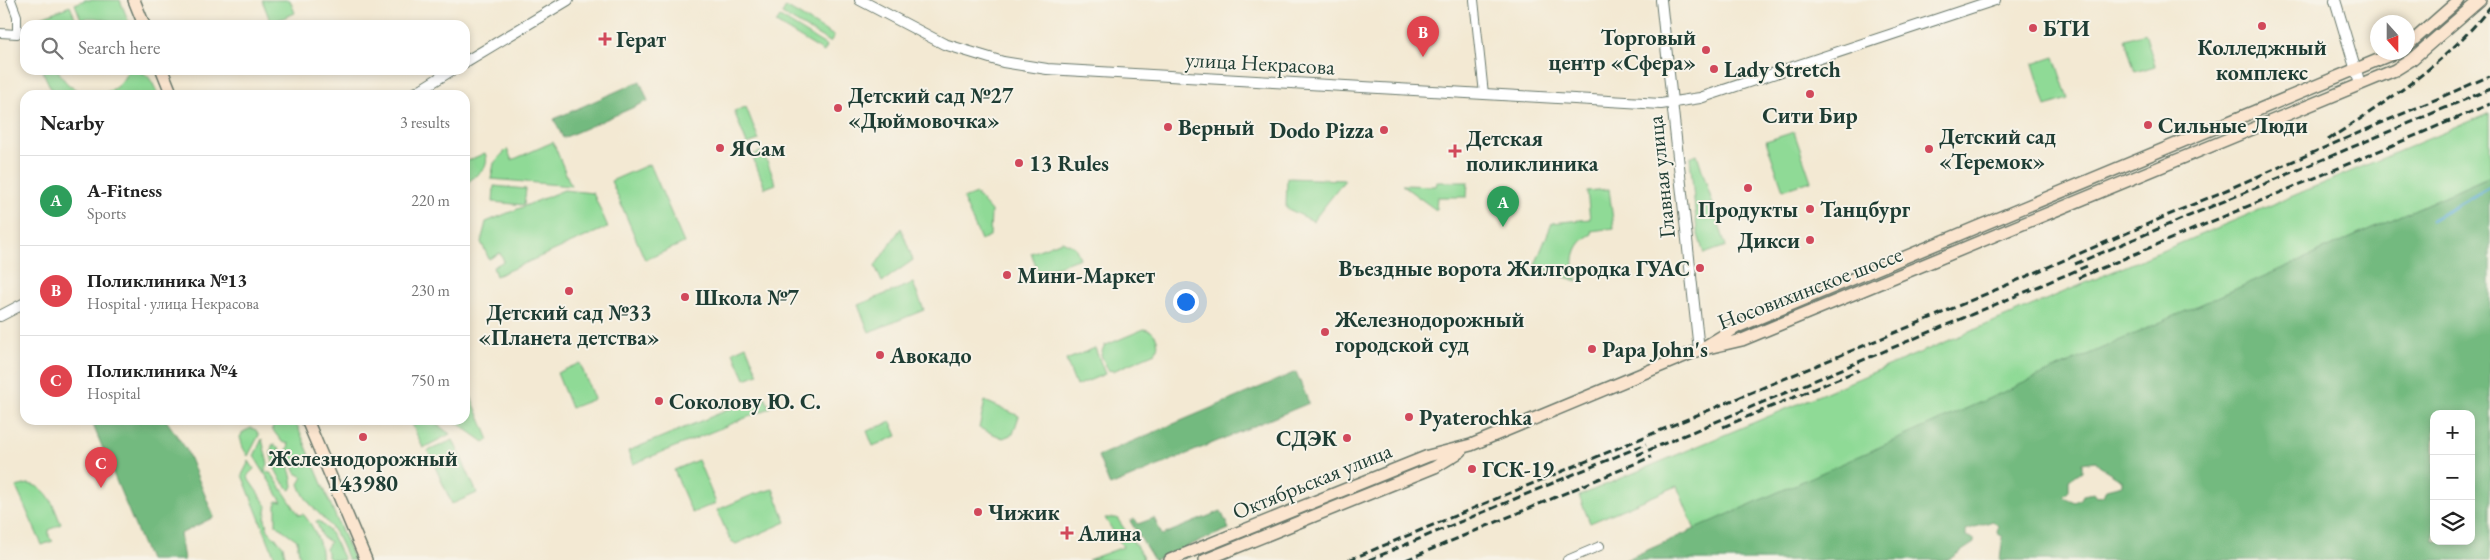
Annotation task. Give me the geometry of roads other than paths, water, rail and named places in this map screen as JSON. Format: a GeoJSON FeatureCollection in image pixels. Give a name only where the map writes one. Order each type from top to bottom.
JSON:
{"type":"FeatureCollection","features":[{"type":"Feature","properties":{"kind":"main road"},"geometry":{"type":"LineString","coordinates":[[134,0],[142,20]]}},
{"type":"Feature","properties":{"kind":"main road"},"geometry":{"type":"LineString","coordinates":[[2415,39],[2459,0]]}},
{"type":"Feature","properties":{"kind":"main road","name":"Носовихинское шоссе"},"geometry":{"type":"LineString","coordinates":[[1699,350],[1742,340],[2395,70],[2411,60],[2480,0]]}},
{"type":"Feature","properties":{"kind":"main road","name":"Носовихинское шоссе"},"geometry":{"type":"LineString","coordinates":[[1699,350],[1737,327],[2380,60]]}},
{"type":"Feature","properties":{"kind":"main road"},"geometry":{"type":"LineString","coordinates":[[164,75],[170,90]]}},
{"type":"Feature","properties":{"kind":"main road","name":"Октябрьская улица"},"geometry":{"type":"LineString","coordinates":[[1170,560],[1428,456],[1471,445],[1699,350]]}},
{"type":"Feature","properties":{"kind":"main road"},"geometry":{"type":"LineString","coordinates":[[309,425],[366,560]]}},
{"type":"Feature","properties":{"kind":"main road","name":"Октябрьская улица"},"geometry":{"type":"LineString","coordinates":[[1206,560],[1435,467],[1471,445]]}},
{"type":"Feature","properties":{"kind":"street"},"geometry":{"type":"LineString","coordinates":[[0,32],[17,34],[18,16],[11,0]]}},
{"type":"Feature","properties":{"kind":"street"},"geometry":{"type":"LineString","coordinates":[[470,59],[568,0]]}},
{"type":"Feature","properties":{"kind":"street","name":"улица Некрасова"},"geometry":{"type":"LineString","coordinates":[[860,0],[944,44],[984,58],[1028,66],[1160,77],[1671,104],[1700,98],[1996,0]]}},
{"type":"Feature","properties":{"kind":"street"},"geometry":{"type":"LineString","coordinates":[[1474,0],[1484,94]]}},
{"type":"Feature","properties":{"kind":"street","name":"Главная улица"},"geometry":{"type":"LineString","coordinates":[[1660,0],[1699,350]]}},
{"type":"Feature","properties":{"kind":"street"},"geometry":{"type":"LineString","coordinates":[[2335,0],[2360,84]]}},
{"type":"Feature","properties":{"kind":"street"},"geometry":{"type":"LineString","coordinates":[[420,90],[444,75]]}},
{"type":"Feature","properties":{"kind":"street"},"geometry":{"type":"LineString","coordinates":[[0,316],[20,306]]}},
{"type":"Feature","properties":{"kind":"street"},"geometry":{"type":"LineString","coordinates":[[1568,560],[1600,546]]}},
{"type":"Feature","properties":{"kind":"waterway"},"geometry":{"type":"LineString","coordinates":[[2431,220],[2490,187]]}},
{"type":"Feature","properties":{"kind":"railway"},"geometry":{"type":"LineString","coordinates":[[2328,140],[2394,96],[2435,64],[2473,27],[2490,7]]}},
{"type":"Feature","properties":{"kind":"railway"},"geometry":{"type":"LineString","coordinates":[[1349,560],[1935,316],[2490,76]]}},
{"type":"Feature","properties":{"kind":"railway"},"geometry":{"type":"LineString","coordinates":[[2075,264],[2490,89]]}},
{"type":"Feature","properties":{"kind":"railway"},"geometry":{"type":"LineString","coordinates":[[2078,278],[2490,104]]}},
{"type":"Feature","properties":{"kind":"railway"},"geometry":{"type":"LineString","coordinates":[[1637,455],[2087,266]]}},
{"type":"Feature","properties":{"kind":"railway"},"geometry":{"type":"LineString","coordinates":[[1723,427],[1859,370]]}},
{"type":"Feature","properties":{"kind":"railway"},"geometry":{"type":"LineString","coordinates":[[1369,560],[1646,444]]}},
{"type":"Feature","properties":{"kind":"railway"},"geometry":{"type":"LineString","coordinates":[[1406,560],[1651,457]]}},
{"type":"Feature","properties":{"kind":"place","name":"Колледжный комплекс"},"geometry":{"type":"Point","coordinates":[2262,26]}},
{"type":"Feature","properties":{"kind":"place","name":"БТИ"},"geometry":{"type":"Point","coordinates":[2033,28]}},
{"type":"Feature","properties":{"kind":"place","name":"Герат"},"geometry":{"type":"Point","coordinates":[605,39]}},
{"type":"Feature","properties":{"kind":"place","name":"Торговый центр «Сфера»"},"geometry":{"type":"Point","coordinates":[1706,50]}},
{"type":"Feature","properties":{"kind":"place","name":"Поликлиника №13"},"geometry":{"type":"Point","coordinates":[1423,57]}},
{"type":"Feature","properties":{"kind":"place","name":"Lady Stretch"},"geometry":{"type":"Point","coordinates":[1714,69]}},
{"type":"Feature","properties":{"kind":"place","name":"Сити Бир"},"geometry":{"type":"Point","coordinates":[1810,94]}},
{"type":"Feature","properties":{"kind":"place","name":"Детский сад №27 «Дюймовочка»"},"geometry":{"type":"Point","coordinates":[838,108]}},
{"type":"Feature","properties":{"kind":"place","name":"Сильные Люди"},"geometry":{"type":"Point","coordinates":[2148,125]}},
{"type":"Feature","properties":{"kind":"place","name":"Верный"},"geometry":{"type":"Point","coordinates":[1168,127]}},
{"type":"Feature","properties":{"kind":"place","name":"Dodo Pizza"},"geometry":{"type":"Point","coordinates":[1384,130]}},
{"type":"Feature","properties":{"kind":"place","name":"ЯСам"},"geometry":{"type":"Point","coordinates":[720,148]}},
{"type":"Feature","properties":{"kind":"place","name":"Детский сад «Теремок»"},"geometry":{"type":"Point","coordinates":[1929,149]}},
{"type":"Feature","properties":{"kind":"place","name":"Детская поликлиника"},"geometry":{"type":"Point","coordinates":[1455,151]}},
{"type":"Feature","properties":{"kind":"place","name":"13 Rules"},"geometry":{"type":"Point","coordinates":[1019,163]}},
{"type":"Feature","properties":{"kind":"place","name":"Продукты"},"geometry":{"type":"Point","coordinates":[1748,188]}},
{"type":"Feature","properties":{"kind":"place","name":"Танцбург"},"geometry":{"type":"Point","coordinates":[1810,209]}},
{"type":"Feature","properties":{"kind":"place","name":"A-Fitness"},"geometry":{"type":"Point","coordinates":[1503,227]}},
{"type":"Feature","properties":{"kind":"place","name":"Дикси"},"geometry":{"type":"Point","coordinates":[1810,240]}},
{"type":"Feature","properties":{"kind":"place","name":"Въездные ворота Жилгородка ГУАС"},"geometry":{"type":"Point","coordinates":[1700,268]}},
{"type":"Feature","properties":{"kind":"place","name":"Мини-Маркет"},"geometry":{"type":"Point","coordinates":[1007,275]}},
{"type":"Feature","properties":{"kind":"place","name":"Детский сад №33 «Планета детства»"},"geometry":{"type":"Point","coordinates":[569,291]}},
{"type":"Feature","properties":{"kind":"place","name":"Школа №7"},"geometry":{"type":"Point","coordinates":[685,297]}},
{"type":"Feature","properties":{"kind":"place","name":"Железнодорожный городской суд"},"geometry":{"type":"Point","coordinates":[1325,332]}},
{"type":"Feature","properties":{"kind":"place","name":"Papa John's"},"geometry":{"type":"Point","coordinates":[1592,349]}},
{"type":"Feature","properties":{"kind":"place","name":"Авокадо"},"geometry":{"type":"Point","coordinates":[880,355]}},
{"type":"Feature","properties":{"kind":"place","name":"Соколову Ю. С."},"geometry":{"type":"Point","coordinates":[659,401]}},
{"type":"Feature","properties":{"kind":"place","name":"Pyaterochka"},"geometry":{"type":"Point","coordinates":[1409,417]}},
{"type":"Feature","properties":{"kind":"place","name":"Железнодорожный 143980"},"geometry":{"type":"Point","coordinates":[363,437]}},
{"type":"Feature","properties":{"kind":"place","name":"СДЭК"},"geometry":{"type":"Point","coordinates":[1347,438]}},
{"type":"Feature","properties":{"kind":"place","name":"ГСК-19"},"geometry":{"type":"Point","coordinates":[1472,469]}},
{"type":"Feature","properties":{"kind":"place","name":"Поликлиника №4"},"geometry":{"type":"Point","coordinates":[101,488]}},
{"type":"Feature","properties":{"kind":"place","name":"Чижик"},"geometry":{"type":"Point","coordinates":[978,512]}},
{"type":"Feature","properties":{"kind":"place","name":"Алина"},"geometry":{"type":"Point","coordinates":[1067,533]}}]}
